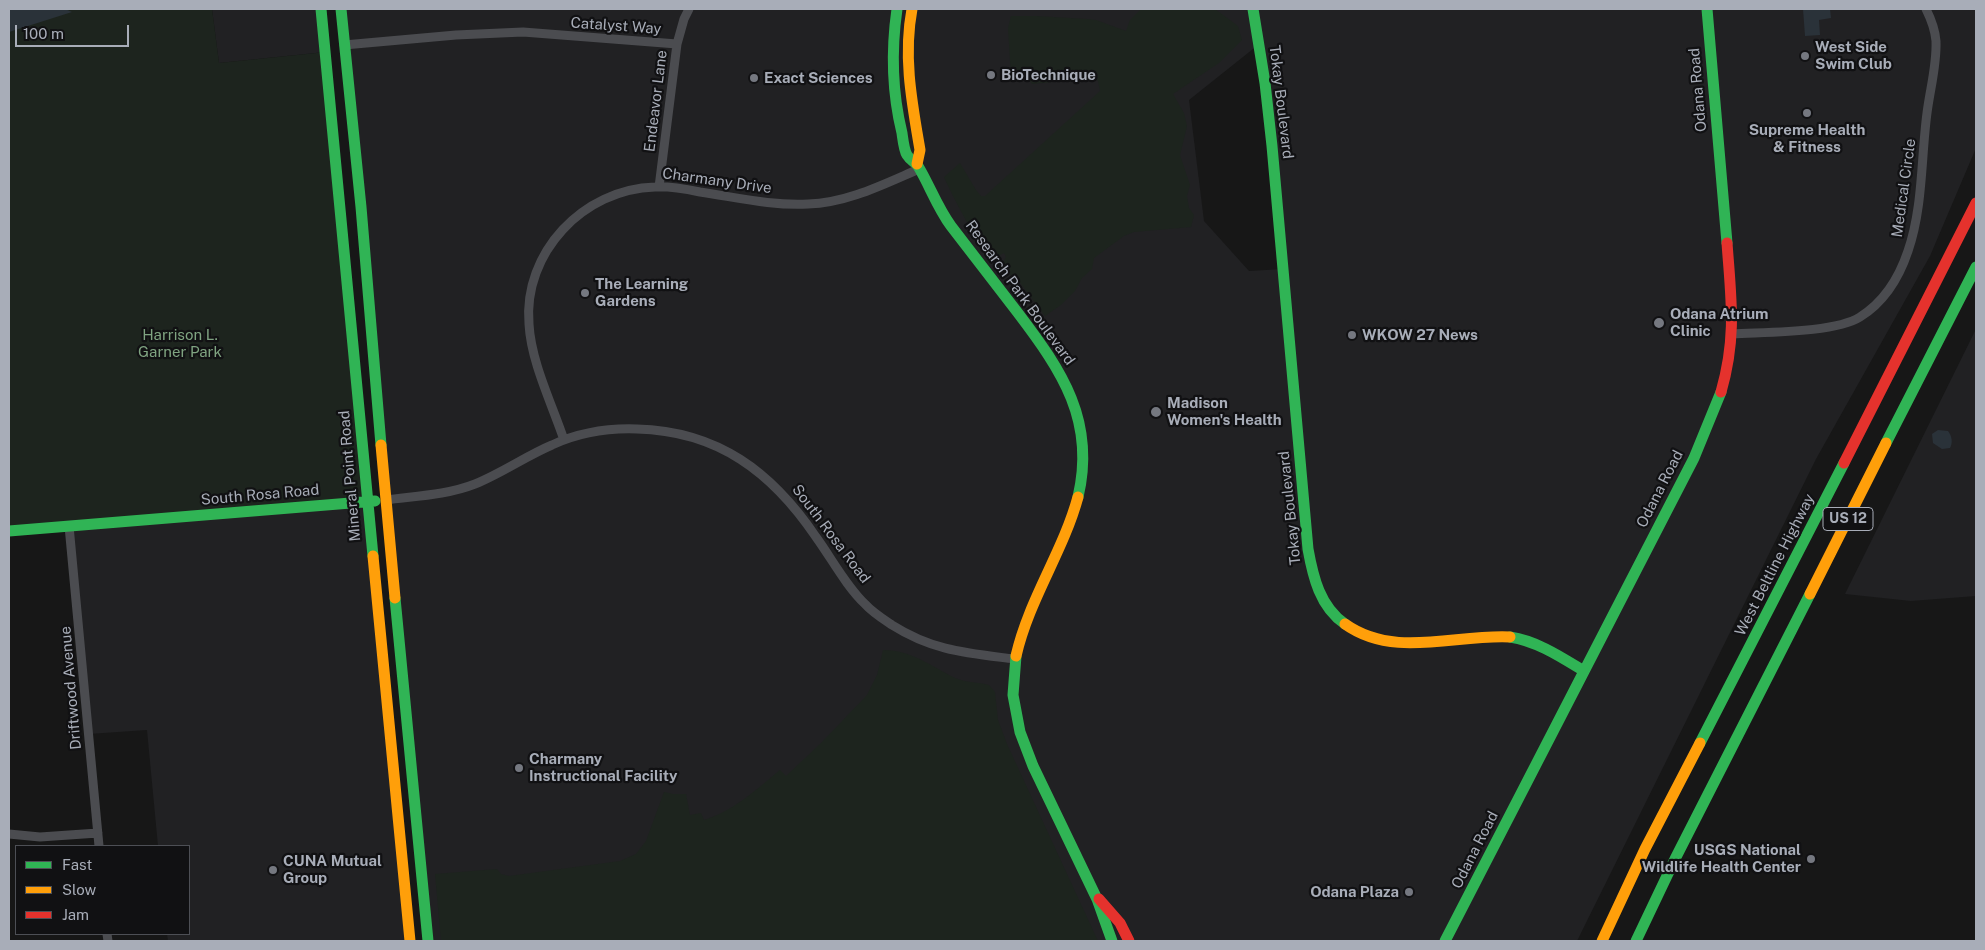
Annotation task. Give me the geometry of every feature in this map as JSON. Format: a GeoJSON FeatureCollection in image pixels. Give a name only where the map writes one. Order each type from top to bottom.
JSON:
{"type":"FeatureCollection","features":[{"type":"Feature","properties":{"kind":"main road","name":"Mineral Point Road"},"geometry":{"type":"LineString","coordinates":[[321,9],[410,941]]}},
{"type":"Feature","properties":{"kind":"main road"},"geometry":{"type":"LineString","coordinates":[[340,9],[361,207],[386,500],[428,941]]}},
{"type":"Feature","properties":{"kind":"main road","name":"Research Park Boulevard"},"geometry":{"type":"LineString","coordinates":[[898,9],[892,52],[895,104],[907,155],[918,167],[950,224],[1061,372],[1075,402],[1080,419],[1083,453],[1078,495],[1062,538],[1024,621],[1014,659],[1012,695],[1022,742],[1095,895],[1112,941]]}},
{"type":"Feature","properties":{"kind":"main road","name":"Research Park Boulevard"},"geometry":{"type":"LineString","coordinates":[[912,9],[909,65],[920,150],[918,167]]}},
{"type":"Feature","properties":{"kind":"main road","name":"Tokay Boulevard"},"geometry":{"type":"LineString","coordinates":[[1252,9],[1265,83],[1272,146],[1308,549],[1311,573],[1320,598],[1335,617],[1358,634],[1387,642],[1515,638],[1549,651],[1584,671]]}},
{"type":"Feature","properties":{"kind":"main road","name":"Odana Road"},"geometry":{"type":"LineString","coordinates":[[1445,941],[1708,429],[1719,404],[1728,371],[1733,334],[1707,9]]}},
{"type":"Feature","properties":{"kind":"main road"},"geometry":{"type":"LineString","coordinates":[[1921,312],[1976,190]]}},
{"type":"Feature","properties":{"kind":"main road","name":"West Beltline Highway"},"geometry":{"type":"LineString","coordinates":[[1602,941],[1645,848],[1706,734],[1976,203]]}},
{"type":"Feature","properties":{"kind":"main road","name":"US 12"},"geometry":{"type":"LineString","coordinates":[[1636,941],[1675,859],[1976,267]]}},
{"type":"Feature","properties":{"kind":"main road"},"geometry":{"type":"LineString","coordinates":[[1943,335],[1976,276]]}},
{"type":"Feature","properties":{"kind":"main road","name":"South Rosa Road"},"geometry":{"type":"LineString","coordinates":[[9,532],[386,500]]}},
{"type":"Feature","properties":{"kind":"main road","name":"Research Park Boulevard"},"geometry":{"type":"LineString","coordinates":[[1095,895],[1120,923],[1129,941]]}},
{"type":"Feature","properties":{"kind":"street"},"geometry":{"type":"LineString","coordinates":[[681,9],[684,20]]}},
{"type":"Feature","properties":{"kind":"street","name":"Endeavor Lane"},"geometry":{"type":"LineString","coordinates":[[659,187],[677,44],[689,9]]}},
{"type":"Feature","properties":{"kind":"street","name":"Medical Circle"},"geometry":{"type":"LineString","coordinates":[[1733,334],[1835,326],[1858,318],[1878,304],[1893,284],[1908,252],[1916,220],[1927,112],[1935,64],[1934,29],[1926,9]]}},
{"type":"Feature","properties":{"kind":"street","name":"Catalyst Way"},"geometry":{"type":"LineString","coordinates":[[344,45],[514,32],[677,44]]}},
{"type":"Feature","properties":{"kind":"street","name":"Charmany Drive"},"geometry":{"type":"LineString","coordinates":[[564,440],[530,337],[529,298],[536,274],[555,238],[565,226],[581,213],[594,204],[615,194],[640,188],[659,187],[777,204],[810,204],[851,196],[918,167]]}},
{"type":"Feature","properties":{"kind":"street","name":"South Rosa Road"},"geometry":{"type":"LineString","coordinates":[[386,500],[445,493],[461,489],[490,477],[564,440],[598,432],[638,429],[683,434],[717,446],[752,466],[780,491],[806,522],[865,604],[885,620],[910,636],[933,646],[955,652],[1014,659]]}},
{"type":"Feature","properties":{"kind":"street","name":"Driftwood Avenue"},"geometry":{"type":"LineString","coordinates":[[69,526],[99,845]]}},
{"type":"Feature","properties":{"kind":"street"},"geometry":{"type":"LineString","coordinates":[[9,834],[40,837],[98,833]]}},
{"type":"Feature","properties":{"kind":"shaded area"},"geometry":{"type":"Polygon","coordinates":[[[9,9],[65,9],[72,12],[9,32],[9,9]]]}},
{"type":"Feature","properties":{"kind":"shaded area"},"geometry":{"type":"Polygon","coordinates":[[[212,9],[321,9],[326,52],[219,63],[212,9]]]}},
{"type":"Feature","properties":{"kind":"shaded area"},"geometry":{"type":"Polygon","coordinates":[[[341,9],[1976,9],[1976,148],[1930,256],[1816,459],[1577,941],[428,941],[341,9]],[[1258,45],[1189,100],[1204,221],[1249,271],[1283,269],[1258,45]]]}},
{"type":"Feature","properties":{"kind":"shaded area"},"geometry":{"type":"Polygon","coordinates":[[[1803,9],[1830,9],[1831,18],[1819,20],[1820,35],[1805,36],[1803,9]]]}},
{"type":"Feature","properties":{"kind":"shaded area"},"geometry":{"type":"Polygon","coordinates":[[[1976,329],[1976,596],[1911,601],[1845,594],[1976,329]]]}},
{"type":"Feature","properties":{"kind":"shaded area"},"geometry":{"type":"Polygon","coordinates":[[[1938,430],[1948,431],[1952,442],[1950,448],[1942,449],[1933,443],[1932,434],[1938,430]]]}},
{"type":"Feature","properties":{"kind":"shaded area"},"geometry":{"type":"Polygon","coordinates":[[[367,501],[410,941],[168,941],[167,935],[190,935],[190,845],[158,845],[147,730],[89,734],[69,526],[367,501]]]}},
{"type":"Feature","properties":{"kind":"green space","name":"Harrison L. Garner Park"},"geometry":{"type":"Polygon","coordinates":[[[9,9],[212,9],[219,63],[326,52],[367,501],[9,531],[9,9]]]}},
{"type":"Feature","properties":{"kind":"green space"},"geometry":{"type":"Polygon","coordinates":[[[1141,9],[1215,9],[1238,26],[1242,40],[1219,63],[1173,94],[1184,113],[1187,126],[1180,155],[1190,185],[1187,196],[1189,208],[1194,215],[1191,227],[1134,232],[1124,236],[1094,258],[1092,269],[1082,278],[1075,291],[1061,305],[1045,316],[1021,284],[1004,269],[1003,262],[1006,257],[1004,253],[997,256],[993,255],[980,242],[952,195],[944,177],[960,163],[976,190],[981,196],[985,196],[1100,91],[1098,81],[1094,78],[1032,84],[1027,76],[1011,77],[1008,28],[1011,16],[1096,20],[1126,31],[1130,20],[1141,9]]]}},
{"type":"Feature","properties":{"kind":"green space"},"geometry":{"type":"Polygon","coordinates":[[[883,650],[903,653],[920,659],[959,680],[989,685],[995,692],[998,720],[1007,744],[1098,941],[441,941],[435,874],[497,869],[501,874],[509,876],[620,861],[636,854],[646,841],[664,792],[686,794],[690,815],[701,813],[704,820],[734,806],[780,770],[786,776],[867,695],[877,675],[883,650]]]}},
{"type":"Feature","properties":{"kind":"traffic: fast"},"geometry":{"type":"LineString","coordinates":[[321,9],[373,556]]}},
{"type":"Feature","properties":{"kind":"traffic: fast"},"geometry":{"type":"LineString","coordinates":[[341,9],[361,207],[381,445]]}},
{"type":"Feature","properties":{"kind":"traffic: fast"},"geometry":{"type":"LineString","coordinates":[[897,9],[893,56],[894,87],[906,153],[918,166],[951,226],[1034,334],[1061,377],[1079,421],[1082,444],[1082,470],[1078,497]]}},
{"type":"Feature","properties":{"kind":"traffic: fast"},"geometry":{"type":"LineString","coordinates":[[1253,9],[1265,83],[1272,146],[1308,549],[1319,591],[1329,609],[1345,624]]}},
{"type":"Feature","properties":{"kind":"traffic: fast"},"geometry":{"type":"LineString","coordinates":[[1707,9],[1727,243]]}},
{"type":"Feature","properties":{"kind":"traffic: fast"},"geometry":{"type":"LineString","coordinates":[[1886,443],[1976,267]]}},
{"type":"Feature","properties":{"kind":"traffic: fast"},"geometry":{"type":"LineString","coordinates":[[1445,941],[1694,458],[1721,392]]}},
{"type":"Feature","properties":{"kind":"traffic: fast"},"geometry":{"type":"LineString","coordinates":[[1700,743],[1844,463]]}},
{"type":"Feature","properties":{"kind":"traffic: fast"},"geometry":{"type":"LineString","coordinates":[[9,531],[375,501]]}},
{"type":"Feature","properties":{"kind":"traffic: fast"},"geometry":{"type":"LineString","coordinates":[[1636,941],[1675,859],[1810,594]]}},
{"type":"Feature","properties":{"kind":"traffic: fast"},"geometry":{"type":"LineString","coordinates":[[395,598],[428,941]]}},
{"type":"Feature","properties":{"kind":"traffic: fast"},"geometry":{"type":"LineString","coordinates":[[1510,637],[1539,646],[1584,671]]}},
{"type":"Feature","properties":{"kind":"traffic: fast"},"geometry":{"type":"LineString","coordinates":[[1016,656],[1013,695],[1020,732],[1033,766],[1097,899],[1112,941]]}},
{"type":"Feature","properties":{"kind":"traffic: slow"},"geometry":{"type":"LineString","coordinates":[[912,9],[909,27],[908,62],[920,150],[917,164]]}},
{"type":"Feature","properties":{"kind":"traffic: slow"},"geometry":{"type":"LineString","coordinates":[[1810,594],[1886,443]]}},
{"type":"Feature","properties":{"kind":"traffic: slow"},"geometry":{"type":"LineString","coordinates":[[381,445],[395,598]]}},
{"type":"Feature","properties":{"kind":"traffic: slow"},"geometry":{"type":"LineString","coordinates":[[1016,656],[1029,615],[1064,537],[1078,497]]}},
{"type":"Feature","properties":{"kind":"traffic: slow"},"geometry":{"type":"LineString","coordinates":[[373,556],[410,941]]}},
{"type":"Feature","properties":{"kind":"traffic: slow"},"geometry":{"type":"LineString","coordinates":[[1345,624],[1364,634],[1404,643],[1510,637]]}},
{"type":"Feature","properties":{"kind":"traffic: slow"},"geometry":{"type":"LineString","coordinates":[[1602,941],[1645,849],[1700,743]]}},
{"type":"Feature","properties":{"kind":"traffic: jam"},"geometry":{"type":"LineString","coordinates":[[1844,463],[1976,203]]}},
{"type":"Feature","properties":{"kind":"traffic: jam"},"geometry":{"type":"LineString","coordinates":[[1721,392],[1729,353],[1732,318],[1727,243]]}},
{"type":"Feature","properties":{"kind":"traffic: jam"},"geometry":{"type":"LineString","coordinates":[[1099,899],[1120,923],[1129,941]]}},
{"type":"Feature","properties":{"kind":"place","name":"West Side Swim Club"},"geometry":{"type":"Point","coordinates":[1805,56]}},
{"type":"Feature","properties":{"kind":"place","name":"BioTechnique"},"geometry":{"type":"Point","coordinates":[991,75]}},
{"type":"Feature","properties":{"kind":"place","name":"Exact Sciences"},"geometry":{"type":"Point","coordinates":[754,78]}},
{"type":"Feature","properties":{"kind":"place","name":"Supreme Health & Fitness"},"geometry":{"type":"Point","coordinates":[1807,113]}},
{"type":"Feature","properties":{"kind":"place","name":"The Learning Gardens"},"geometry":{"type":"Point","coordinates":[585,293]}},
{"type":"Feature","properties":{"kind":"place","name":"Odana Atrium Clinic"},"geometry":{"type":"Point","coordinates":[1659,323]}},
{"type":"Feature","properties":{"kind":"place","name":"WKOW 27 News"},"geometry":{"type":"Point","coordinates":[1352,335]}},
{"type":"Feature","properties":{"kind":"place","name":"Madison Women's Health"},"geometry":{"type":"Point","coordinates":[1156,412]}},
{"type":"Feature","properties":{"kind":"place","name":"Charmany Instructional Facility"},"geometry":{"type":"Point","coordinates":[519,768]}},
{"type":"Feature","properties":{"kind":"place","name":"USGS National Wildlife Health Center"},"geometry":{"type":"Point","coordinates":[1811,859]}},
{"type":"Feature","properties":{"kind":"place","name":"CUNA Mutual Group"},"geometry":{"type":"Point","coordinates":[273,870]}},
{"type":"Feature","properties":{"kind":"place","name":"Odana Plaza"},"geometry":{"type":"Point","coordinates":[1409,892]}}]}
